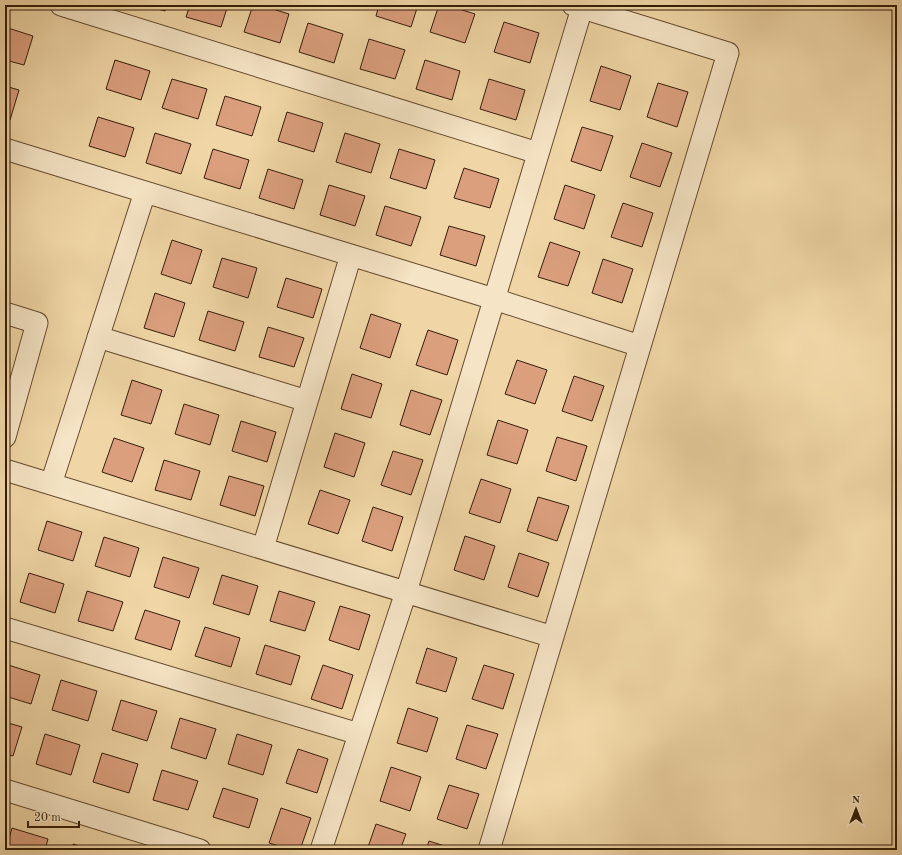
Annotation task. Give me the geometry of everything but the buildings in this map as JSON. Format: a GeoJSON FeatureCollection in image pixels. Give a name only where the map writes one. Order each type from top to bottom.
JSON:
{"type":"FeatureCollection","features":[{"type":"Feature","properties":{"kind":"street"},"geometry":{"type":"LineString","coordinates":[[61,5],[538,153]]}},
{"type":"Feature","properties":{"kind":"street"},"geometry":{"type":"LineString","coordinates":[[321,850],[406,592],[538,153],[578,6],[728,53],[489,850]]}},
{"type":"Feature","properties":{"kind":"street"},"geometry":{"type":"LineString","coordinates":[[5,149],[494,299],[640,346]]}},
{"type":"Feature","properties":{"kind":"street"},"geometry":{"type":"LineString","coordinates":[[51,484],[145,192]]}},
{"type":"Feature","properties":{"kind":"street"},"geometry":{"type":"LineString","coordinates":[[263,548],[351,255]]}},
{"type":"Feature","properties":{"kind":"street"},"geometry":{"type":"LineString","coordinates":[[5,313],[37,323],[5,437]]}},
{"type":"Feature","properties":{"kind":"street"},"geometry":{"type":"LineString","coordinates":[[98,337],[307,401]]}},
{"type":"Feature","properties":{"kind":"street"},"geometry":{"type":"LineString","coordinates":[[5,470],[553,636]]}},
{"type":"Feature","properties":{"kind":"street"},"geometry":{"type":"LineString","coordinates":[[5,628],[359,734]]}},
{"type":"Feature","properties":{"kind":"street"},"geometry":{"type":"LineString","coordinates":[[5,790],[200,850]]}}]}
